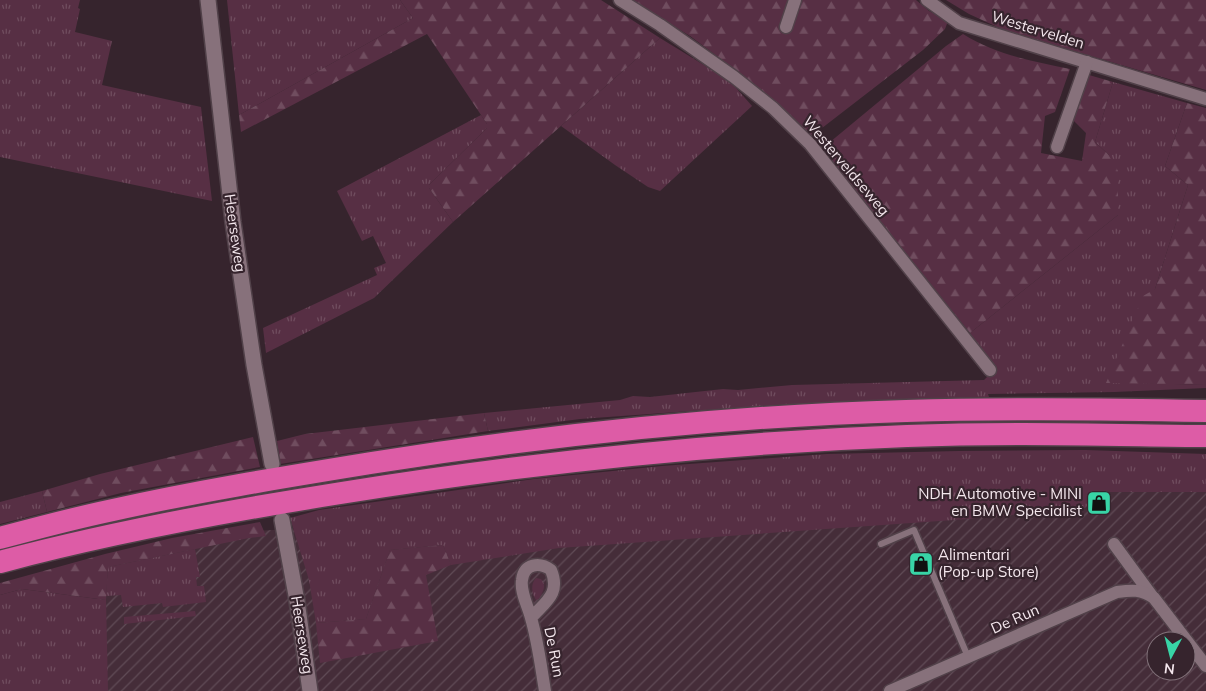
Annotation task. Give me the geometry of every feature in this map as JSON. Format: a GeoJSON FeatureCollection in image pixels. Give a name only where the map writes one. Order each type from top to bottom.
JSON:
{"type":"FeatureCollection","features":[{"type":"Feature","properties":{"kind":"highway"},"geometry":{"type":"LineString","coordinates":[[0,538],[111,510],[268,480],[435,453],[649,427],[906,411],[1093,409],[1206,411]]}},
{"type":"Feature","properties":{"kind":"highway"},"geometry":{"type":"LineString","coordinates":[[0,562],[113,535],[296,500],[437,477],[652,452],[905,436],[995,434],[1206,436]]}},
{"type":"Feature","properties":{"kind":"street","name":"Heerseweg"},"geometry":{"type":"LineString","coordinates":[[208,0],[233,222],[254,365],[272,464]]}},
{"type":"Feature","properties":{"kind":"street","name":"Westerveldseweg"},"geometry":{"type":"LineString","coordinates":[[620,0],[660,25],[734,77],[773,108],[810,144],[990,370]]}},
{"type":"Feature","properties":{"kind":"street"},"geometry":{"type":"LineString","coordinates":[[786,27],[795,0]]}},
{"type":"Feature","properties":{"kind":"street","name":"Westervelden"},"geometry":{"type":"LineString","coordinates":[[928,0],[959,23],[1206,99]]}},
{"type":"Feature","properties":{"kind":"street","name":"Westervelden"},"geometry":{"type":"LineString","coordinates":[[1057,146],[1087,62]]}},
{"type":"Feature","properties":{"kind":"street","name":"Heerseweg"},"geometry":{"type":"LineString","coordinates":[[282,520],[297,601],[310,691]]}},
{"type":"Feature","properties":{"kind":"street"},"geometry":{"type":"LineString","coordinates":[[1114,544],[1206,666]]}},
{"type":"Feature","properties":{"kind":"street","name":"De Run"},"geometry":{"type":"LineString","coordinates":[[890,691],[1117,592],[1134,590],[1145,592],[1154,598]]}},
{"type":"Feature","properties":{"kind":"street","name":"De Run"},"geometry":{"type":"LineString","coordinates":[[532,618],[545,691]]}},
{"type":"Feature","properties":{"kind":"lane"},"geometry":{"type":"LineString","coordinates":[[881,544],[914,530],[968,657]]}},
{"type":"Feature","properties":{"kind":"shaded area"},"geometry":{"type":"Polygon","coordinates":[[[1097,488],[1206,491],[1206,691],[102,691],[96,563],[254,531],[1097,488]]]}},
{"type":"Feature","properties":{"kind":"green space"},"geometry":{"type":"Polygon","coordinates":[[[0,0],[80,0],[75,32],[112,41],[102,85],[201,107],[212,201],[0,157],[0,0]]]}},
{"type":"Feature","properties":{"kind":"green space"},"geometry":{"type":"Polygon","coordinates":[[[227,0],[400,0],[413,18],[239,115],[227,0]]]}},
{"type":"Feature","properties":{"kind":"green space"},"geometry":{"type":"Polygon","coordinates":[[[400,0],[601,0],[660,38],[453,222],[429,188],[429,185],[487,128],[487,124],[427,34],[241,132],[239,115],[413,18],[400,0]]]}},
{"type":"Feature","properties":{"kind":"green space"},"geometry":{"type":"Polygon","coordinates":[[[631,0],[916,0],[929,11],[948,21],[945,29],[923,50],[813,135],[805,134],[737,71],[690,36],[631,0]]]}},
{"type":"Feature","properties":{"kind":"green space"},"geometry":{"type":"Polygon","coordinates":[[[946,0],[1206,0],[1206,90],[1006,31],[969,14],[946,0]]]}},
{"type":"Feature","properties":{"kind":"green space"},"geometry":{"type":"Polygon","coordinates":[[[963,34],[1002,52],[1070,69],[1055,112],[1045,116],[1041,153],[1082,161],[1086,133],[1073,120],[1089,75],[1113,82],[1095,142],[1109,155],[1118,171],[1118,215],[970,333],[830,159],[824,147],[963,34]]]}},
{"type":"Feature","properties":{"kind":"green space"},"geometry":{"type":"Polygon","coordinates":[[[660,38],[730,81],[752,106],[660,191],[648,187],[561,126],[660,38]]]}},
{"type":"Feature","properties":{"kind":"green space"},"geometry":{"type":"Polygon","coordinates":[[[1113,82],[1187,103],[1165,166],[1188,185],[1155,289],[1107,382],[1206,385],[1206,388],[988,394],[989,397],[773,405],[580,419],[488,431],[484,413],[620,400],[633,396],[650,397],[723,389],[738,390],[792,385],[984,380],[995,369],[970,333],[1118,215],[1109,155],[1095,142],[1113,82]]]}},
{"type":"Feature","properties":{"kind":"green space"},"geometry":{"type":"Polygon","coordinates":[[[1187,103],[1206,108],[1206,385],[1106,383],[1143,296],[1155,289],[1188,185],[1165,166],[1187,103]]]}},
{"type":"Feature","properties":{"kind":"green space"},"geometry":{"type":"Polygon","coordinates":[[[481,115],[487,124],[487,128],[429,185],[429,188],[453,222],[374,298],[266,353],[263,328],[377,275],[374,268],[386,263],[373,236],[362,241],[337,191],[481,115]]]}},
{"type":"Feature","properties":{"kind":"green space"},"geometry":{"type":"Polygon","coordinates":[[[484,413],[488,431],[280,464],[277,441],[305,434],[484,413]]]}},
{"type":"Feature","properties":{"kind":"green space"},"geometry":{"type":"Polygon","coordinates":[[[253,437],[260,467],[121,493],[47,512],[42,491],[100,474],[253,437]]]}},
{"type":"Feature","properties":{"kind":"green space"},"geometry":{"type":"Polygon","coordinates":[[[1085,450],[1206,454],[1206,492],[1101,492],[1085,508],[968,519],[559,548],[451,565],[443,545],[390,550],[366,619],[316,623],[309,580],[290,518],[319,510],[534,479],[662,466],[827,454],[1085,450]]]}},
{"type":"Feature","properties":{"kind":"green space"},"geometry":{"type":"Polygon","coordinates":[[[42,491],[47,512],[0,524],[0,502],[42,491]]]}},
{"type":"Feature","properties":{"kind":"green space"},"geometry":{"type":"Polygon","coordinates":[[[260,522],[266,536],[108,567],[106,600],[22,589],[0,595],[0,583],[172,538],[260,522]]]}},
{"type":"Feature","properties":{"kind":"green space"},"geometry":{"type":"Polygon","coordinates":[[[443,545],[451,565],[426,575],[438,641],[320,663],[316,623],[366,619],[390,550],[443,545]]]}},
{"type":"Feature","properties":{"kind":"green space"},"geometry":{"type":"Polygon","coordinates":[[[195,549],[200,577],[196,577],[197,586],[204,586],[206,602],[163,607],[162,603],[123,607],[121,595],[106,596],[108,567],[195,549]]]}},
{"type":"Feature","properties":{"kind":"green space"},"geometry":{"type":"Polygon","coordinates":[[[536,578],[541,579],[544,586],[539,599],[536,600],[532,589],[536,578]]]}},
{"type":"Feature","properties":{"kind":"green space"},"geometry":{"type":"Polygon","coordinates":[[[22,589],[106,600],[108,691],[0,691],[0,595],[22,589]]]}},
{"type":"Feature","properties":{"kind":"green space"},"geometry":{"type":"Polygon","coordinates":[[[195,611],[196,616],[124,624],[124,617],[195,611]]]}},
{"type":"Feature","properties":{"kind":"place","name":"NDH Automotive - MINI en BMW Specialist"},"geometry":{"type":"Point","coordinates":[1099,503]}},
{"type":"Feature","properties":{"kind":"place","name":"Alimentari (Pop-up Store)"},"geometry":{"type":"Point","coordinates":[921,564]}}]}
